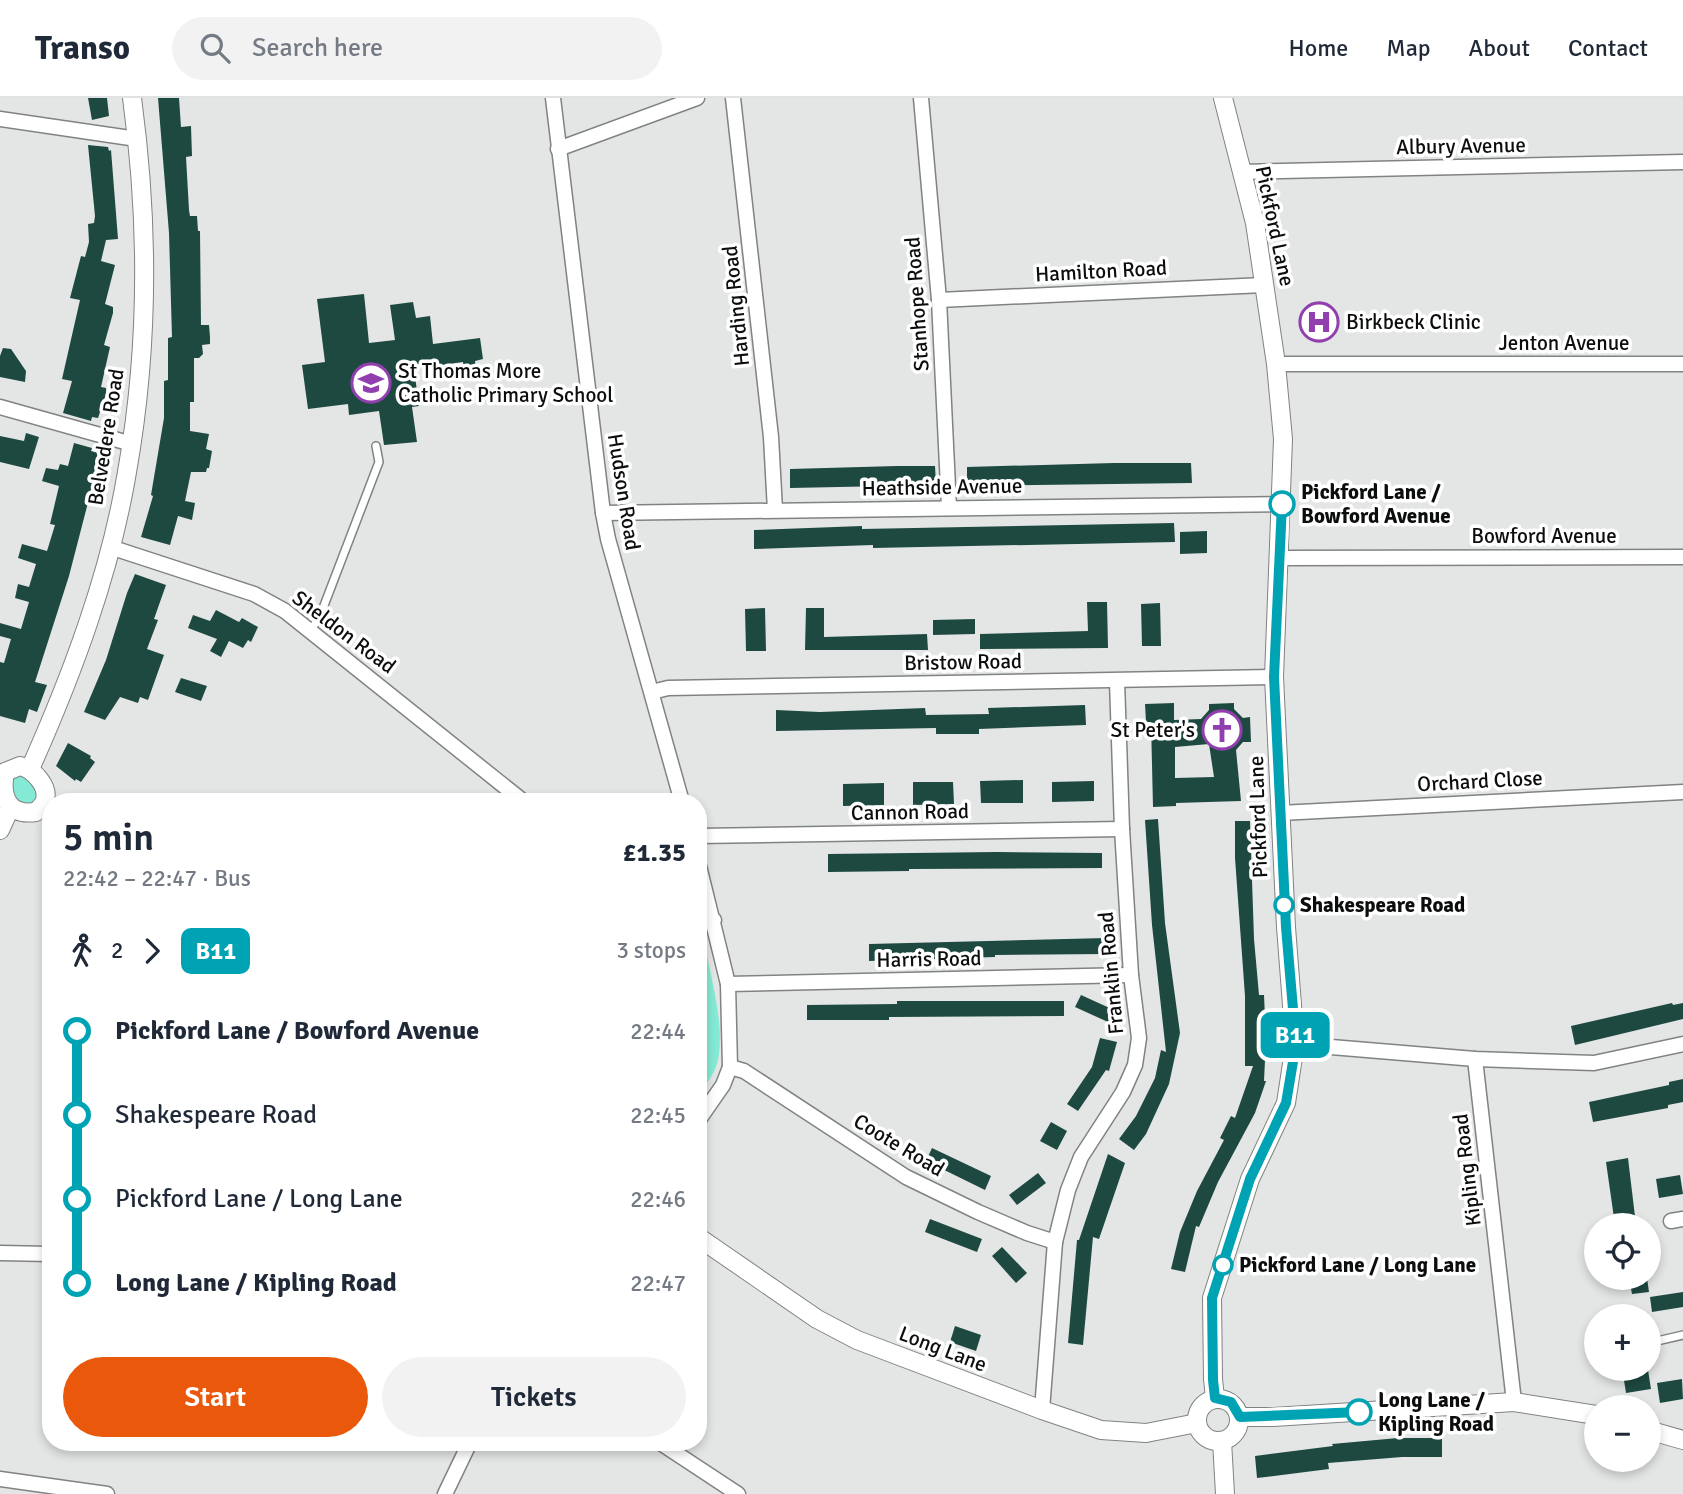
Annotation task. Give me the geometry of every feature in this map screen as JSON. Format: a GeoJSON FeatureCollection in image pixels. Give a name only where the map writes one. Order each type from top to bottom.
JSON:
{"type":"FeatureCollection","features":[{"type":"Feature","properties":{"kind":"street","name":"Belvedere Road"},"geometry":{"type":"LineString","coordinates":[[30,769],[85,631],[110,547],[132,444],[141,362],[145,281],[144,212],[132,98]]}},
{"type":"Feature","properties":{"kind":"street","name":"Hudson Road"},"geometry":{"type":"LineString","coordinates":[[553,98],[603,513],[680,793]]}},
{"type":"Feature","properties":{"kind":"street"},"geometry":{"type":"LineString","coordinates":[[558,149],[697,98]]}},
{"type":"Feature","properties":{"kind":"street","name":"Harding Road"},"geometry":{"type":"LineString","coordinates":[[733,98],[770,424],[775,510]]}},
{"type":"Feature","properties":{"kind":"street","name":"Stanhope Road"},"geometry":{"type":"LineString","coordinates":[[921,98],[939,300],[949,508]]}},
{"type":"Feature","properties":{"kind":"street","name":"Pickford Lane"},"geometry":{"type":"LineString","coordinates":[[1215,1398],[1212,1298],[1250,1179],[1286,1103],[1296,1044],[1286,927],[1274,677],[1283,439],[1276,364],[1255,223],[1223,98]]}},
{"type":"Feature","properties":{"kind":"street"},"geometry":{"type":"LineString","coordinates":[[0,119],[137,139]]}},
{"type":"Feature","properties":{"kind":"street","name":"Albury Avenue"},"geometry":{"type":"LineString","coordinates":[[1241,172],[1683,162]]}},
{"type":"Feature","properties":{"kind":"street","name":"Hamilton Road"},"geometry":{"type":"LineString","coordinates":[[939,300],[1265,285]]}},
{"type":"Feature","properties":{"kind":"street","name":"Jenton Avenue"},"geometry":{"type":"LineString","coordinates":[[1276,364],[1683,364]]}},
{"type":"Feature","properties":{"kind":"street"},"geometry":{"type":"LineString","coordinates":[[0,407],[132,444]]}},
{"type":"Feature","properties":{"kind":"street","name":"Heathside Avenue"},"geometry":{"type":"LineString","coordinates":[[603,513],[1282,504]]}},
{"type":"Feature","properties":{"kind":"street","name":"Sheldon Road"},"geometry":{"type":"LineString","coordinates":[[110,547],[254,594],[285,611],[513,793]]}},
{"type":"Feature","properties":{"kind":"street","name":"Bowford Avenue"},"geometry":{"type":"LineString","coordinates":[[1279,558],[1683,556]]}},
{"type":"Feature","properties":{"kind":"street","name":"Bristow Road"},"geometry":{"type":"LineString","coordinates":[[652,692],[668,688],[1274,677]]}},
{"type":"Feature","properties":{"kind":"street","name":"Franklin Road"},"geometry":{"type":"LineString","coordinates":[[1042,1410],[1055,1242],[1068,1190],[1081,1157],[1123,1092],[1135,1065],[1139,1038],[1131,975],[1122,829],[1117,681]]}},
{"type":"Feature","properties":{"kind":"street"},"geometry":{"type":"LineString","coordinates":[[42,808],[36,812],[22,814],[10,808],[3,796],[2,770],[20,766],[30,769],[36,774],[45,793]]}},
{"type":"Feature","properties":{"kind":"street","name":"Orchard Close"},"geometry":{"type":"LineString","coordinates":[[1280,813],[1683,792]]}},
{"type":"Feature","properties":{"kind":"street"},"geometry":{"type":"LineString","coordinates":[[0,830],[10,808]]}},
{"type":"Feature","properties":{"kind":"street","name":"Cannon Road"},"geometry":{"type":"LineString","coordinates":[[707,836],[1122,829]]}},
{"type":"Feature","properties":{"kind":"street"},"geometry":{"type":"LineString","coordinates":[[707,895],[728,984],[730,1066],[723,1085],[707,1108]]}},
{"type":"Feature","properties":{"kind":"street"},"geometry":{"type":"LineString","coordinates":[[707,921],[714,920]]}},
{"type":"Feature","properties":{"kind":"street","name":"Harris Road"},"geometry":{"type":"LineString","coordinates":[[728,984],[1131,975]]}},
{"type":"Feature","properties":{"kind":"street"},"geometry":{"type":"LineString","coordinates":[[1296,1044],[1475,1059],[1594,1063],[1683,1044]]}},
{"type":"Feature","properties":{"kind":"street","name":"Kipling Road"},"geometry":{"type":"LineString","coordinates":[[1475,1059],[1514,1402]]}},
{"type":"Feature","properties":{"kind":"street","name":"Coote Road"},"geometry":{"type":"LineString","coordinates":[[730,1066],[744,1071],[906,1177],[978,1212],[1055,1242]]}},
{"type":"Feature","properties":{"kind":"street","name":"Long Lane"},"geometry":{"type":"LineString","coordinates":[[707,1243],[817,1319],[857,1340],[1042,1410],[1101,1430],[1146,1433],[1197,1423]]}},
{"type":"Feature","properties":{"kind":"street"},"geometry":{"type":"LineString","coordinates":[[0,1253],[42,1254]]}},
{"type":"Feature","properties":{"kind":"street"},"geometry":{"type":"LineString","coordinates":[[1215,1398],[1231,1402],[1240,1417],[1236,1432],[1222,1441],[1206,1437],[1197,1423],[1201,1407],[1215,1398]]}},
{"type":"Feature","properties":{"kind":"street"},"geometry":{"type":"LineString","coordinates":[[1240,1417],[1514,1402],[1584,1413]]}},
{"type":"Feature","properties":{"kind":"street"},"geometry":{"type":"LineString","coordinates":[[1661,1434],[1683,1440]]}},
{"type":"Feature","properties":{"kind":"street"},"geometry":{"type":"LineString","coordinates":[[1222,1441],[1225,1494]]}},
{"type":"Feature","properties":{"kind":"street"},"geometry":{"type":"LineString","coordinates":[[445,1494],[466,1451]]}},
{"type":"Feature","properties":{"kind":"street"},"geometry":{"type":"LineString","coordinates":[[674,1451],[738,1494]]}},
{"type":"Feature","properties":{"kind":"street"},"geometry":{"type":"LineString","coordinates":[[0,1479],[107,1494]]}},
{"type":"Feature","properties":{"kind":"lane"},"geometry":{"type":"LineString","coordinates":[[311,630],[320,616],[379,462],[376,446]]}},
{"type":"Feature","properties":{"kind":"lane"},"geometry":{"type":"LineString","coordinates":[[1661,1340],[1683,1335]]}},
{"type":"Feature","properties":{"kind":"green space"},"geometry":{"type":"Polygon","coordinates":[[[19,776],[29,780],[34,788],[37,795],[32,806],[17,804],[10,788],[11,780],[19,776]]]}},
{"type":"Feature","properties":{"kind":"green space"},"geometry":{"type":"Polygon","coordinates":[[[707,955],[720,1040],[716,1067],[707,1082],[707,955]]]}},
{"type":"Feature","properties":{"kind":"building"},"geometry":{"type":"Polygon","coordinates":[[[88,98],[107,98],[109,116],[92,120],[88,98]]]}},
{"type":"Feature","properties":{"kind":"building"},"geometry":{"type":"Polygon","coordinates":[[[158,98],[179,98],[181,127],[191,126],[192,156],[186,157],[189,210],[190,216],[197,216],[200,231],[201,325],[209,325],[210,337],[210,344],[202,345],[203,354],[194,358],[194,402],[190,402],[190,431],[209,434],[206,449],[212,451],[209,468],[206,472],[191,472],[185,501],[195,503],[192,520],[178,516],[170,545],[141,537],[153,496],[151,495],[164,418],[164,381],[168,380],[168,338],[172,337],[169,233],[158,98]]]}},
{"type":"Feature","properties":{"kind":"building"},"geometry":{"type":"Polygon","coordinates":[[[88,145],[108,147],[109,151],[111,150],[118,239],[106,240],[101,261],[115,265],[105,304],[113,307],[113,313],[104,345],[110,347],[101,387],[106,388],[106,394],[98,418],[92,417],[91,421],[63,413],[72,381],[62,379],[80,300],[70,298],[81,256],[85,257],[89,242],[88,224],[94,223],[95,216],[88,145]]]}},
{"type":"Feature","properties":{"kind":"building"},"geometry":{"type":"Polygon","coordinates":[[[364,294],[369,343],[395,340],[390,305],[413,302],[416,318],[430,316],[433,344],[480,338],[483,359],[475,361],[476,368],[464,370],[463,362],[414,369],[419,406],[412,407],[417,442],[384,445],[379,411],[349,415],[348,404],[308,409],[302,365],[325,362],[317,299],[364,294]]]}},
{"type":"Feature","properties":{"kind":"building"},"geometry":{"type":"Polygon","coordinates":[[[3,348],[11,349],[26,371],[25,382],[0,377],[0,356],[3,348]]]}},
{"type":"Feature","properties":{"kind":"building"},"geometry":{"type":"Polygon","coordinates":[[[26,433],[39,437],[29,469],[0,462],[0,436],[24,441],[26,433]]]}},
{"type":"Feature","properties":{"kind":"building"},"geometry":{"type":"Polygon","coordinates":[[[74,443],[92,448],[91,451],[98,453],[96,459],[99,460],[69,576],[35,682],[47,685],[37,712],[29,709],[25,723],[0,716],[0,662],[4,663],[11,639],[0,636],[0,623],[21,629],[29,602],[15,598],[18,584],[29,587],[36,564],[18,558],[22,544],[47,551],[55,525],[50,524],[59,486],[42,481],[46,468],[58,470],[60,464],[68,466],[74,443]]]}},
{"type":"Feature","properties":{"kind":"building"},"geometry":{"type":"Polygon","coordinates":[[[1191,463],[1192,483],[967,486],[967,467],[1191,463]]]}},
{"type":"Feature","properties":{"kind":"building"},"geometry":{"type":"Polygon","coordinates":[[[935,466],[936,485],[790,488],[790,469],[935,466]]]}},
{"type":"Feature","properties":{"kind":"building"},"geometry":{"type":"Polygon","coordinates":[[[1174,523],[1175,542],[754,549],[754,530],[862,526],[862,529],[1174,523]]]}},
{"type":"Feature","properties":{"kind":"building"},"geometry":{"type":"Polygon","coordinates":[[[1207,531],[1207,553],[1180,554],[1180,532],[1207,531]]]}},
{"type":"Feature","properties":{"kind":"building"},"geometry":{"type":"Polygon","coordinates":[[[135,574],[166,585],[154,619],[158,620],[147,649],[164,655],[148,700],[140,697],[138,703],[120,697],[105,720],[84,712],[106,660],[135,574]]]}},
{"type":"Feature","properties":{"kind":"building"},"geometry":{"type":"Polygon","coordinates":[[[1087,602],[1107,602],[1108,648],[980,649],[980,634],[1088,631],[1087,602]]]}},
{"type":"Feature","properties":{"kind":"building"},"geometry":{"type":"Polygon","coordinates":[[[1160,603],[1161,646],[1142,646],[1141,604],[1160,603]]]}},
{"type":"Feature","properties":{"kind":"building"},"geometry":{"type":"Polygon","coordinates":[[[765,608],[766,651],[746,651],[745,609],[765,608]]]}},
{"type":"Feature","properties":{"kind":"building"},"geometry":{"type":"Polygon","coordinates":[[[806,608],[824,608],[824,637],[927,634],[928,650],[805,650],[806,608]]]}},
{"type":"Feature","properties":{"kind":"building"},"geometry":{"type":"Polygon","coordinates":[[[216,610],[239,622],[242,618],[258,627],[251,642],[248,640],[243,648],[229,641],[221,657],[210,651],[217,639],[188,628],[193,615],[210,621],[216,610]]]}},
{"type":"Feature","properties":{"kind":"building"},"geometry":{"type":"Polygon","coordinates":[[[975,619],[975,634],[933,635],[933,620],[975,619]]]}},
{"type":"Feature","properties":{"kind":"building"},"geometry":{"type":"Polygon","coordinates":[[[181,678],[207,686],[201,701],[175,692],[181,678]]]}},
{"type":"Feature","properties":{"kind":"building"},"geometry":{"type":"Polygon","coordinates":[[[1174,703],[1174,720],[1201,719],[1209,710],[1209,704],[1234,703],[1234,709],[1243,718],[1250,717],[1251,742],[1243,742],[1236,750],[1241,801],[1176,803],[1176,806],[1153,807],[1151,722],[1146,722],[1145,704],[1174,703]],[[1209,744],[1175,747],[1175,778],[1214,777],[1209,744]]]}},
{"type":"Feature","properties":{"kind":"building"},"geometry":{"type":"Polygon","coordinates":[[[1085,705],[1086,725],[979,729],[979,734],[936,734],[936,728],[776,731],[776,710],[820,712],[925,708],[926,715],[989,714],[988,708],[1085,705]]]}},
{"type":"Feature","properties":{"kind":"building"},"geometry":{"type":"Polygon","coordinates":[[[68,743],[91,756],[95,762],[81,782],[76,779],[75,781],[56,766],[68,743]]]}},
{"type":"Feature","properties":{"kind":"building"},"geometry":{"type":"Polygon","coordinates":[[[1023,780],[1023,803],[981,803],[980,781],[1023,780]]]}},
{"type":"Feature","properties":{"kind":"building"},"geometry":{"type":"Polygon","coordinates":[[[1094,781],[1094,801],[1052,802],[1052,782],[1094,781]]]}},
{"type":"Feature","properties":{"kind":"building"},"geometry":{"type":"Polygon","coordinates":[[[913,782],[953,782],[954,804],[913,805],[913,782]]]}},
{"type":"Feature","properties":{"kind":"building"},"geometry":{"type":"Polygon","coordinates":[[[884,783],[884,805],[843,806],[843,784],[884,783]]]}},
{"type":"Feature","properties":{"kind":"building"},"geometry":{"type":"Polygon","coordinates":[[[1158,819],[1165,923],[1180,1033],[1169,1084],[1146,1134],[1134,1150],[1119,1139],[1136,1116],[1155,1078],[1161,1050],[1166,1052],[1152,925],[1145,820],[1158,819]]]}},
{"type":"Feature","properties":{"kind":"building"},"geometry":{"type":"Polygon","coordinates":[[[1235,821],[1250,821],[1254,939],[1259,995],[1264,995],[1266,1081],[1255,1113],[1218,1182],[1199,1227],[1196,1226],[1185,1272],[1171,1269],[1180,1232],[1197,1191],[1224,1140],[1220,1138],[1231,1116],[1235,1118],[1253,1066],[1245,1066],[1245,996],[1235,858],[1235,821]]]}},
{"type":"Feature","properties":{"kind":"building"},"geometry":{"type":"Polygon","coordinates":[[[1102,853],[1102,868],[828,872],[828,854],[1102,853]]]}},
{"type":"Feature","properties":{"kind":"building"},"geometry":{"type":"Polygon","coordinates":[[[1106,938],[1106,954],[995,955],[869,961],[869,944],[1106,938]]]}},
{"type":"Feature","properties":{"kind":"building"},"geometry":{"type":"Polygon","coordinates":[[[1081,995],[1114,1010],[1108,1022],[1075,1007],[1081,995]]]}},
{"type":"Feature","properties":{"kind":"building"},"geometry":{"type":"Polygon","coordinates":[[[897,1001],[1064,1001],[1064,1016],[807,1020],[807,1005],[897,1004],[897,1001]]]}},
{"type":"Feature","properties":{"kind":"building"},"geometry":{"type":"Polygon","coordinates":[[[1672,1003],[1683,1003],[1683,1019],[1575,1045],[1571,1026],[1672,1003]]]}},
{"type":"Feature","properties":{"kind":"building"},"geometry":{"type":"Polygon","coordinates":[[[1100,1038],[1117,1042],[1109,1071],[1106,1070],[1078,1111],[1067,1104],[1092,1067],[1100,1038]]]}},
{"type":"Feature","properties":{"kind":"building"},"geometry":{"type":"Polygon","coordinates":[[[1683,1079],[1683,1102],[1668,1105],[1668,1108],[1593,1122],[1589,1102],[1669,1085],[1669,1082],[1683,1079]]]}},
{"type":"Feature","properties":{"kind":"building"},"geometry":{"type":"Polygon","coordinates":[[[1051,1122],[1067,1131],[1057,1150],[1040,1141],[1051,1122]]]}},
{"type":"Feature","properties":{"kind":"building"},"geometry":{"type":"Polygon","coordinates":[[[932,1148],[991,1176],[985,1190],[926,1161],[932,1148]]]}},
{"type":"Feature","properties":{"kind":"building"},"geometry":{"type":"Polygon","coordinates":[[[1108,1154],[1125,1163],[1099,1239],[1093,1237],[1083,1345],[1068,1343],[1077,1240],[1108,1154]]]}},
{"type":"Feature","properties":{"kind":"building"},"geometry":{"type":"Polygon","coordinates":[[[1628,1158],[1635,1213],[1613,1213],[1606,1162],[1628,1158]]]}},
{"type":"Feature","properties":{"kind":"building"},"geometry":{"type":"Polygon","coordinates":[[[1038,1173],[1046,1183],[1017,1205],[1009,1195],[1038,1173]]]}},
{"type":"Feature","properties":{"kind":"building"},"geometry":{"type":"Polygon","coordinates":[[[1680,1175],[1683,1194],[1659,1198],[1656,1179],[1680,1175]]]}},
{"type":"Feature","properties":{"kind":"building"},"geometry":{"type":"Polygon","coordinates":[[[930,1219],[982,1239],[977,1252],[925,1232],[930,1219]]]}},
{"type":"Feature","properties":{"kind":"building"},"geometry":{"type":"Polygon","coordinates":[[[1002,1247],[1027,1273],[1016,1283],[992,1256],[1002,1247]]]}},
{"type":"Feature","properties":{"kind":"building"},"geometry":{"type":"Polygon","coordinates":[[[1631,1290],[1649,1290],[1649,1292],[1632,1294],[1631,1290]]]}},
{"type":"Feature","properties":{"kind":"building"},"geometry":{"type":"Polygon","coordinates":[[[1683,1292],[1683,1307],[1661,1311],[1661,1304],[1651,1304],[1650,1297],[1683,1292]]]}},
{"type":"Feature","properties":{"kind":"building"},"geometry":{"type":"Polygon","coordinates":[[[955,1326],[981,1335],[976,1351],[950,1342],[955,1326]]]}},
{"type":"Feature","properties":{"kind":"building"},"geometry":{"type":"Polygon","coordinates":[[[1682,1379],[1683,1399],[1661,1403],[1657,1383],[1682,1379]]]}},
{"type":"Feature","properties":{"kind":"building"},"geometry":{"type":"Polygon","coordinates":[[[1624,1381],[1650,1381],[1651,1389],[1626,1393],[1624,1381]]]}},
{"type":"Feature","properties":{"kind":"building"},"geometry":{"type":"Polygon","coordinates":[[[1398,1438],[1442,1438],[1442,1457],[1402,1457],[1328,1463],[1329,1469],[1257,1478],[1255,1456],[1333,1446],[1332,1444],[1398,1438]]]}},
{"type":"Feature","properties":{"kind":"bus line","name":"B11"},"geometry":{"type":"LineString","coordinates":[[1282,504],[1274,677],[1286,927],[1296,1044],[1286,1103],[1250,1179],[1212,1298],[1213,1380],[1215,1398],[1231,1402],[1240,1417],[1359,1412]]}},
{"type":"Feature","properties":{"kind":"place","name":"Birkbeck Clinic"},"geometry":{"type":"Point","coordinates":[1319,322]}},
{"type":"Feature","properties":{"kind":"place","name":"St Thomas More Catholic Primary School"},"geometry":{"type":"Point","coordinates":[371,383]}},
{"type":"Feature","properties":{"kind":"place","name":"Pickford Lane / Bowford Avenue"},"geometry":{"type":"Point","coordinates":[1282,504]}},
{"type":"Feature","properties":{"kind":"place","name":"St Peter's"},"geometry":{"type":"Point","coordinates":[1222,730]}},
{"type":"Feature","properties":{"kind":"place","name":"Shakespeare Road"},"geometry":{"type":"Point","coordinates":[1284,905]}},
{"type":"Feature","properties":{"kind":"place","name":"Pickford Lane / Long Lane"},"geometry":{"type":"Point","coordinates":[1223,1265]}},
{"type":"Feature","properties":{"kind":"place","name":"Long Lane / Kipling Road"},"geometry":{"type":"Point","coordinates":[1359,1412]}}]}
